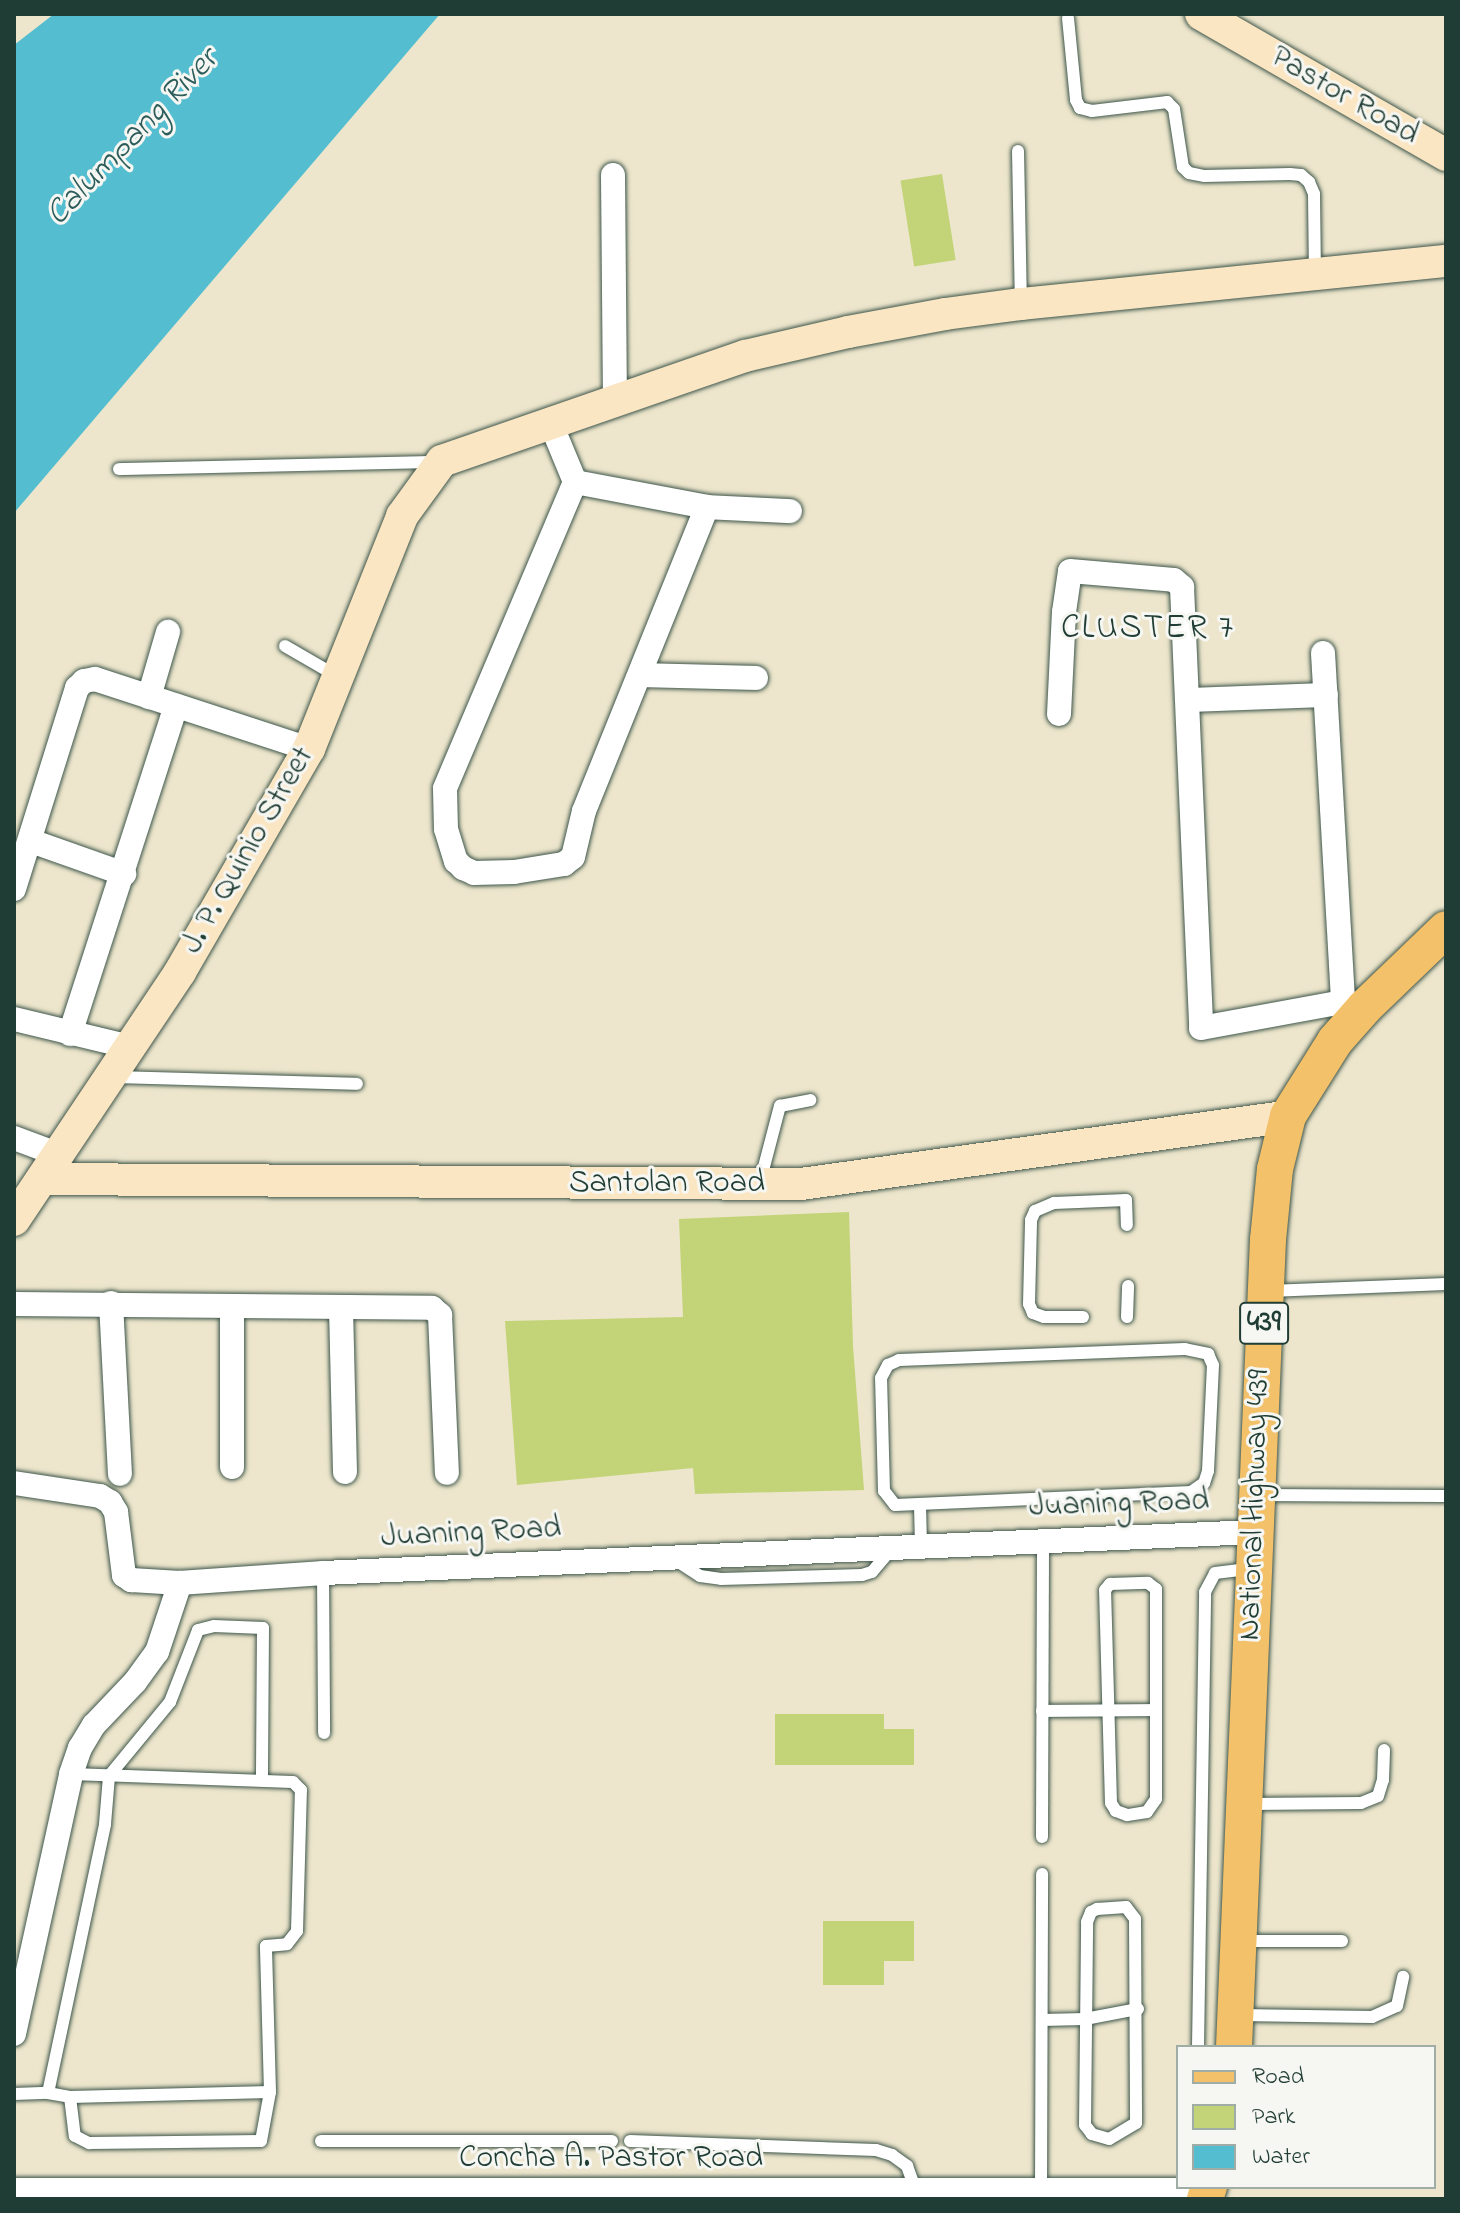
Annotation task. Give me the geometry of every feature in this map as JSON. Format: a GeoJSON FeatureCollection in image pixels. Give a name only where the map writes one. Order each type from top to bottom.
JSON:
{"type":"FeatureCollection","features":[{"type":"Feature","properties":{"kind":"main road","name":"National Highway 439"},"geometry":{"type":"LineString","coordinates":[[1235,2031],[1270,1203],[1288,1116],[1335,1041],[1354,1004],[1446,929]]}},
{"type":"Feature","properties":{"kind":"street","name":"Pastor Road"},"geometry":{"type":"LineString","coordinates":[[1201,14],[1446,155]]}},
{"type":"Feature","properties":{"kind":"street"},"geometry":{"type":"LineString","coordinates":[[613,175],[615,402]]}},
{"type":"Feature","properties":{"kind":"street"},"geometry":{"type":"LineString","coordinates":[[442,461],[745,356],[931,316],[1315,272],[1446,261]]}},
{"type":"Feature","properties":{"kind":"street"},"geometry":{"type":"LineString","coordinates":[[551,424],[575,482],[445,789],[448,838],[456,861],[463,868],[474,873],[514,872],[569,862],[584,811],[707,507]]}},
{"type":"Feature","properties":{"kind":"street","name":"J. P. Quinio Street"},"geometry":{"type":"LineString","coordinates":[[14,1220],[180,972],[309,749],[402,516],[442,461]]}},
{"type":"Feature","properties":{"kind":"street"},"geometry":{"type":"LineString","coordinates":[[575,482],[707,507],[790,511]]}},
{"type":"Feature","properties":{"kind":"street"},"geometry":{"type":"LineString","coordinates":[[1059,714],[1064,612],[1070,571],[1174,580],[1182,587],[1201,1028],[1354,1004],[1323,653]]}},
{"type":"Feature","properties":{"kind":"street"},"geometry":{"type":"LineString","coordinates":[[149,697],[168,632]]}},
{"type":"Feature","properties":{"kind":"street"},"geometry":{"type":"LineString","coordinates":[[641,675],[756,678]]}},
{"type":"Feature","properties":{"kind":"street"},"geometry":{"type":"LineString","coordinates":[[14,889],[77,688],[84,681],[95,679],[309,749]]}},
{"type":"Feature","properties":{"kind":"street"},"geometry":{"type":"LineString","coordinates":[[1188,700],[1326,695]]}},
{"type":"Feature","properties":{"kind":"street"},"geometry":{"type":"LineString","coordinates":[[70,1034],[176,706]]}},
{"type":"Feature","properties":{"kind":"street"},"geometry":{"type":"LineString","coordinates":[[31,841],[124,874]]}},
{"type":"Feature","properties":{"kind":"street"},"geometry":{"type":"LineString","coordinates":[[14,1019],[131,1047]]}},
{"type":"Feature","properties":{"kind":"street","name":"Santolan Road"},"geometry":{"type":"LineString","coordinates":[[50,1167],[759,1185],[869,1176],[983,1157],[1142,1139],[1288,1116]]}},
{"type":"Feature","properties":{"kind":"street"},"geometry":{"type":"LineString","coordinates":[[14,1138],[50,1167]]}},
{"type":"Feature","properties":{"kind":"street"},"geometry":{"type":"LineString","coordinates":[[111,1303],[120,1474]]}},
{"type":"Feature","properties":{"kind":"street"},"geometry":{"type":"LineString","coordinates":[[14,1304],[432,1308],[440,1315],[447,1473]]}},
{"type":"Feature","properties":{"kind":"street"},"geometry":{"type":"LineString","coordinates":[[232,1307],[232,1467]]}},
{"type":"Feature","properties":{"kind":"street"},"geometry":{"type":"LineString","coordinates":[[341,1308],[345,1472]]}},
{"type":"Feature","properties":{"kind":"street","name":"Juaning Road"},"geometry":{"type":"LineString","coordinates":[[14,1483],[100,1496],[110,1502],[116,1512],[124,1575],[131,1580],[180,1583],[323,1573],[1254,1532]]}},
{"type":"Feature","properties":{"kind":"street"},"geometry":{"type":"LineString","coordinates":[[14,2034],[71,1774],[94,1725],[135,1682],[157,1652],[180,1583]]}},
{"type":"Feature","properties":{"kind":"street","name":"Concha A. Pastor Road"},"geometry":{"type":"LineString","coordinates":[[14,2190],[536,2195],[873,2195],[916,2191],[1041,2190],[1208,2192]]}},
{"type":"Feature","properties":{"kind":"lane"},"geometry":{"type":"LineString","coordinates":[[1068,18],[1080,108],[1092,111],[1167,102],[1174,109],[1183,167],[1189,173],[1205,176],[1290,174],[1301,175],[1309,182],[1314,194],[1315,272]]}},
{"type":"Feature","properties":{"kind":"lane"},"geometry":{"type":"LineString","coordinates":[[1018,151],[1021,304]]}},
{"type":"Feature","properties":{"kind":"lane"},"geometry":{"type":"LineString","coordinates":[[119,469],[401,465],[442,461]]}},
{"type":"Feature","properties":{"kind":"lane"},"geometry":{"type":"LineString","coordinates":[[285,646],[338,677]]}},
{"type":"Feature","properties":{"kind":"lane"},"geometry":{"type":"LineString","coordinates":[[110,1077],[357,1084]]}},
{"type":"Feature","properties":{"kind":"lane"},"geometry":{"type":"LineString","coordinates":[[759,1185],[780,1106],[810,1100]]}},
{"type":"Feature","properties":{"kind":"lane"},"geometry":{"type":"LineString","coordinates":[[1083,1317],[1044,1317],[1033,1313],[1029,1304],[1031,1220],[1035,1211],[1054,1203],[1126,1200],[1127,1225]]}},
{"type":"Feature","properties":{"kind":"lane"},"geometry":{"type":"LineString","coordinates":[[1266,1291],[1446,1284]]}},
{"type":"Feature","properties":{"kind":"lane"},"geometry":{"type":"LineString","coordinates":[[1127,1317],[1128,1286]]}},
{"type":"Feature","properties":{"kind":"lane"},"geometry":{"type":"LineString","coordinates":[[1185,1349],[1208,1354],[1213,1365],[1208,1471],[1204,1483],[1191,1492],[920,1505],[895,1505],[884,1491],[881,1378],[888,1365],[899,1360],[1185,1349]]}},
{"type":"Feature","properties":{"kind":"lane"},"geometry":{"type":"LineString","coordinates":[[1256,1495],[1446,1496]]}},
{"type":"Feature","properties":{"kind":"lane"},"geometry":{"type":"LineString","coordinates":[[920,1505],[921,1545]]}},
{"type":"Feature","properties":{"kind":"lane"},"geometry":{"type":"LineString","coordinates":[[1042,1837],[1043,1539]]}},
{"type":"Feature","properties":{"kind":"lane"},"geometry":{"type":"LineString","coordinates":[[1198,2045],[1205,1592],[1215,1573],[1253,1569]]}},
{"type":"Feature","properties":{"kind":"lane"},"geometry":{"type":"LineString","coordinates":[[323,1573],[324,1733]]}},
{"type":"Feature","properties":{"kind":"lane"},"geometry":{"type":"LineString","coordinates":[[1148,1583],[1156,1589],[1156,1710],[1156,1799],[1152,1808],[1138,1815],[1116,1811],[1111,1803],[1105,1590],[1110,1584],[1148,1583]]}},
{"type":"Feature","properties":{"kind":"lane"},"geometry":{"type":"LineString","coordinates":[[48,2093],[105,1824],[109,1776],[170,1702],[198,1630],[214,1626],[258,1627],[265,1633],[262,1780]]}},
{"type":"Feature","properties":{"kind":"lane"},"geometry":{"type":"LineString","coordinates":[[1042,1711],[1156,1710]]}},
{"type":"Feature","properties":{"kind":"lane"},"geometry":{"type":"LineString","coordinates":[[1245,1804],[1361,1803],[1378,1796],[1383,1780],[1384,1750]]}},
{"type":"Feature","properties":{"kind":"lane"},"geometry":{"type":"LineString","coordinates":[[70,2097],[75,2136],[89,2143],[253,2144],[261,2141],[265,2133],[270,2092],[266,1946],[287,1944],[297,1931],[301,1790],[293,1782],[71,1774]]}},
{"type":"Feature","properties":{"kind":"lane"},"geometry":{"type":"LineString","coordinates":[[1041,2190],[1042,1874]]}},
{"type":"Feature","properties":{"kind":"lane"},"geometry":{"type":"LineString","coordinates":[[1126,1907],[1135,1919],[1138,2009],[1136,2123],[1109,2139],[1092,2134],[1085,2125],[1085,2019],[1087,1922],[1091,1912],[1097,1909],[1126,1907]]}},
{"type":"Feature","properties":{"kind":"lane"},"geometry":{"type":"LineString","coordinates":[[1240,1941],[1342,1941]]}},
{"type":"Feature","properties":{"kind":"lane"},"geometry":{"type":"LineString","coordinates":[[1235,2031],[1372,2017],[1397,2006],[1403,1977]]}},
{"type":"Feature","properties":{"kind":"lane"},"geometry":{"type":"LineString","coordinates":[[1042,2020],[1085,2019],[1138,2009]]}},
{"type":"Feature","properties":{"kind":"lane"},"geometry":{"type":"LineString","coordinates":[[14,2094],[48,2093],[70,2097],[270,2092]]}},
{"type":"Feature","properties":{"kind":"lane"},"geometry":{"type":"LineString","coordinates":[[321,2141],[612,2141]]}},
{"type":"Feature","properties":{"kind":"lane"},"geometry":{"type":"LineString","coordinates":[[630,2141],[876,2150],[892,2155],[907,2166],[916,2191]]}},
{"type":"Feature","properties":{"kind":"green space"},"geometry":{"type":"Polygon","coordinates":[[[942,174],[956,260],[914,266],[901,181],[942,174]]]}},
{"type":"Feature","properties":{"kind":"green space"},"geometry":{"type":"Polygon","coordinates":[[[849,1212],[853,1346],[864,1490],[695,1494],[693,1468],[517,1485],[505,1321],[683,1317],[679,1219],[849,1212]]]}},
{"type":"Feature","properties":{"kind":"green space"},"geometry":{"type":"Polygon","coordinates":[[[775,1714],[884,1714],[884,1729],[914,1729],[914,1765],[775,1765],[775,1714]]]}},
{"type":"Feature","properties":{"kind":"green space"},"geometry":{"type":"Polygon","coordinates":[[[823,1921],[914,1921],[914,1961],[884,1961],[884,1985],[823,1985],[823,1921]]]}},
{"type":"Feature","properties":{"kind":"water","name":"Calumpang River"},"geometry":{"type":"Polygon","coordinates":[[[54,14],[440,14],[14,513],[14,45],[54,14]]]}},
{"type":"Feature","properties":{"kind":"district","name":"CLUSTER 7"},"geometry":{"type":"Point","coordinates":[1148,630]}}]}
